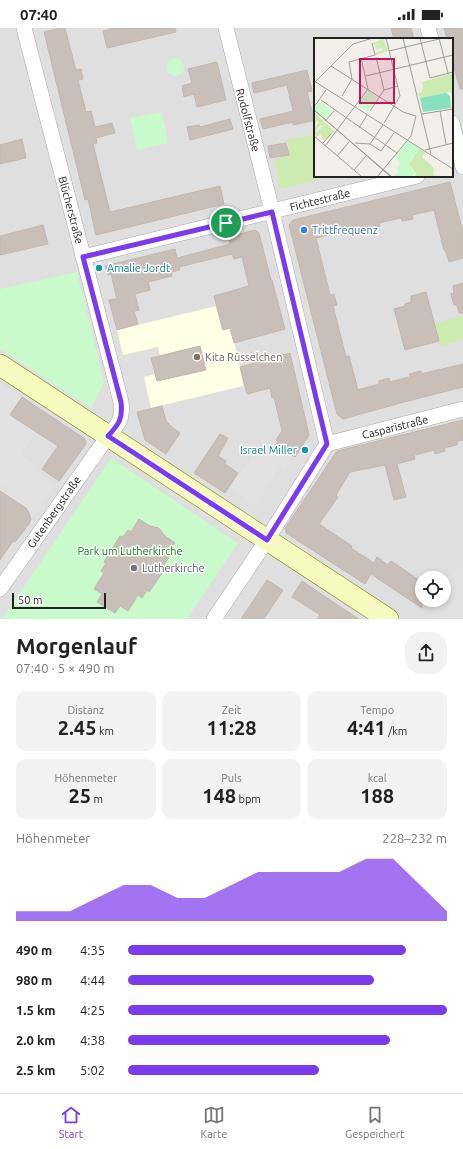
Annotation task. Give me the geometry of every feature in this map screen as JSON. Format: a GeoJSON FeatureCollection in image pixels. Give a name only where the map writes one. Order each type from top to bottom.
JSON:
{"type":"FeatureCollection","features":[{"type":"Feature","properties":{"kind":"street","name":"Blücherstraße"},"geometry":{"type":"LineString","coordinates":[[24,28],[121,402],[122,413],[119,424],[108,436]]}},
{"type":"Feature","properties":{"kind":"street","name":"Rudolfstraße"},"geometry":{"type":"LineString","coordinates":[[226,28],[272,212],[327,444]]}},
{"type":"Feature","properties":{"kind":"street"},"geometry":{"type":"LineString","coordinates":[[428,28],[431,38]]}},
{"type":"Feature","properties":{"kind":"street"},"geometry":{"type":"LineString","coordinates":[[453,127],[463,165],[453,167]]}},
{"type":"Feature","properties":{"kind":"street","name":"Fichtestraße"},"geometry":{"type":"LineString","coordinates":[[83,257],[413,177]]}},
{"type":"Feature","properties":{"kind":"street"},"geometry":{"type":"LineString","coordinates":[[0,365],[388,619]]}},
{"type":"Feature","properties":{"kind":"street","name":"Casparistraße"},"geometry":{"type":"LineString","coordinates":[[327,444],[463,409]]}},
{"type":"Feature","properties":{"kind":"street","name":"Gutenbergstraße"},"geometry":{"type":"LineString","coordinates":[[0,589],[108,436]]}},
{"type":"Feature","properties":{"kind":"street"},"geometry":{"type":"LineString","coordinates":[[214,619],[267,540],[327,444]]}},
{"type":"Feature","properties":{"kind":"shaded area"},"geometry":{"type":"Polygon","coordinates":[[[0,28],[463,28],[463,619],[0,619],[0,28]]]}},
{"type":"Feature","properties":{"kind":"shaded area","name":"Kita Rüsselchen"},"geometry":{"type":"Polygon","coordinates":[[[216,306],[222,330],[231,328],[243,386],[151,408],[144,377],[155,374],[151,358],[160,356],[158,347],[123,355],[117,330],[216,306]]]}},
{"type":"Feature","properties":{"kind":"shaded area"},"geometry":{"type":"Polygon","coordinates":[[[0,383],[22,397],[10,415],[36,432],[21,456],[35,465],[33,469],[54,484],[52,490],[36,514],[8,496],[10,492],[0,485],[0,383]]]}},
{"type":"Feature","properties":{"kind":"shaded area"},"geometry":{"type":"Polygon","coordinates":[[[272,444],[291,456],[287,461],[289,463],[285,470],[280,467],[255,506],[230,489],[258,447],[266,452],[272,444]]]}},
{"type":"Feature","properties":{"kind":"shaded area"},"geometry":{"type":"Polygon","coordinates":[[[458,566],[463,569],[463,619],[437,619],[426,611],[429,607],[451,607],[451,576],[458,566]]]}},
{"type":"Feature","properties":{"kind":"green space"},"geometry":{"type":"Polygon","coordinates":[[[175,58],[181,61],[184,67],[181,73],[175,76],[169,73],[166,67],[169,61],[175,58]]]}},
{"type":"Feature","properties":{"kind":"green space"},"geometry":{"type":"Polygon","coordinates":[[[162,112],[168,143],[137,150],[130,118],[162,112]]]}},
{"type":"Feature","properties":{"kind":"green space"},"geometry":{"type":"Polygon","coordinates":[[[314,134],[314,177],[330,177],[280,189],[274,160],[290,155],[287,140],[314,134]]]}},
{"type":"Feature","properties":{"kind":"green space"},"geometry":{"type":"Polygon","coordinates":[[[77,272],[104,383],[91,408],[0,349],[0,289],[77,272]]]}},
{"type":"Feature","properties":{"kind":"green space"},"geometry":{"type":"Polygon","coordinates":[[[463,316],[463,340],[440,346],[434,324],[463,316]]]}},
{"type":"Feature","properties":{"kind":"green space","name":"Park um Lutherkirche"},"geometry":{"type":"Polygon","coordinates":[[[111,458],[238,543],[187,619],[2,619],[111,458]]]}},
{"type":"Feature","properties":{"kind":"building"},"geometry":{"type":"Polygon","coordinates":[[[65,28],[76,70],[81,69],[83,79],[78,80],[86,112],[91,111],[95,127],[112,123],[115,133],[96,138],[97,143],[93,144],[110,212],[220,186],[224,204],[96,235],[88,199],[85,200],[44,32],[65,28]]]}},
{"type":"Feature","properties":{"kind":"building"},"geometry":{"type":"Polygon","coordinates":[[[115,28],[175,28],[176,32],[107,48],[103,31],[115,28]]]}},
{"type":"Feature","properties":{"kind":"building"},"geometry":{"type":"Polygon","coordinates":[[[391,28],[411,28],[414,38],[394,38],[391,28]]]}},
{"type":"Feature","properties":{"kind":"building"},"geometry":{"type":"Polygon","coordinates":[[[444,28],[463,28],[463,89],[460,89],[453,64],[453,38],[447,38],[444,28]]]}},
{"type":"Feature","properties":{"kind":"building"},"geometry":{"type":"Polygon","coordinates":[[[217,62],[226,100],[197,107],[194,94],[184,97],[182,86],[192,83],[188,69],[217,62]]]}},
{"type":"Feature","properties":{"kind":"building"},"geometry":{"type":"Polygon","coordinates":[[[307,70],[312,91],[307,92],[312,111],[314,110],[314,120],[293,125],[293,122],[263,129],[260,119],[293,111],[287,85],[254,93],[252,83],[307,70]]]}},
{"type":"Feature","properties":{"kind":"building"},"geometry":{"type":"Polygon","coordinates":[[[230,119],[233,129],[190,140],[187,127],[199,125],[200,127],[230,119]]]}},
{"type":"Feature","properties":{"kind":"building"},"geometry":{"type":"Polygon","coordinates":[[[22,139],[26,158],[0,164],[0,145],[22,139]]]}},
{"type":"Feature","properties":{"kind":"building"},"geometry":{"type":"Polygon","coordinates":[[[286,143],[289,155],[270,158],[268,146],[286,143]]]}},
{"type":"Feature","properties":{"kind":"building"},"geometry":{"type":"Polygon","coordinates":[[[450,182],[463,232],[463,258],[449,262],[444,250],[434,210],[412,215],[413,219],[402,221],[401,218],[379,223],[380,226],[341,235],[341,232],[316,238],[330,295],[334,294],[337,305],[333,306],[346,357],[349,356],[358,390],[379,384],[379,381],[389,378],[390,382],[410,377],[409,374],[421,371],[421,374],[463,364],[463,387],[343,419],[337,414],[289,225],[293,220],[450,182]]]}},
{"type":"Feature","properties":{"kind":"building"},"geometry":{"type":"Polygon","coordinates":[[[43,225],[48,244],[0,255],[0,236],[43,225]]]}},
{"type":"Feature","properties":{"kind":"building"},"geometry":{"type":"Polygon","coordinates":[[[255,230],[259,233],[285,329],[234,343],[230,328],[223,330],[214,296],[249,286],[242,257],[234,259],[232,254],[179,267],[180,270],[171,272],[172,276],[148,282],[150,290],[135,294],[139,310],[134,311],[138,324],[117,330],[109,300],[117,299],[111,274],[108,275],[105,266],[175,249],[177,258],[230,244],[228,237],[255,230]]]}},
{"type":"Feature","properties":{"kind":"building"},"geometry":{"type":"Polygon","coordinates":[[[463,283],[463,313],[459,313],[457,305],[454,305],[451,294],[454,293],[453,286],[463,283]]]}},
{"type":"Feature","properties":{"kind":"building"},"geometry":{"type":"Polygon","coordinates":[[[426,292],[439,341],[405,350],[394,309],[405,306],[405,304],[411,302],[411,296],[426,292]]]}},
{"type":"Feature","properties":{"kind":"building"},"geometry":{"type":"Polygon","coordinates":[[[200,346],[206,370],[157,381],[151,358],[200,346]]]}},
{"type":"Feature","properties":{"kind":"building"},"geometry":{"type":"Polygon","coordinates":[[[290,353],[309,435],[295,457],[276,445],[278,441],[276,440],[282,431],[274,397],[272,398],[270,388],[247,394],[240,367],[290,353]]]}},
{"type":"Feature","properties":{"kind":"building"},"geometry":{"type":"Polygon","coordinates":[[[22,397],[85,439],[86,444],[59,481],[42,469],[58,446],[10,415],[22,397]]]}},
{"type":"Feature","properties":{"kind":"building"},"geometry":{"type":"Polygon","coordinates":[[[162,406],[166,421],[180,433],[166,454],[145,440],[137,412],[162,406]]]}},
{"type":"Feature","properties":{"kind":"building"},"geometry":{"type":"Polygon","coordinates":[[[463,420],[463,440],[457,441],[457,445],[444,448],[445,451],[435,454],[434,450],[414,455],[415,459],[397,464],[406,497],[394,500],[385,465],[350,472],[336,495],[338,497],[319,524],[374,563],[377,557],[388,565],[391,561],[415,577],[415,603],[371,574],[365,584],[286,533],[285,528],[337,451],[463,420]]]}},
{"type":"Feature","properties":{"kind":"building"},"geometry":{"type":"Polygon","coordinates":[[[220,434],[228,438],[218,456],[226,461],[225,464],[238,473],[225,493],[194,473],[220,434]]]}},
{"type":"Feature","properties":{"kind":"building"},"geometry":{"type":"Polygon","coordinates":[[[0,491],[26,508],[31,519],[29,524],[15,542],[13,541],[0,560],[0,491]]]}},
{"type":"Feature","properties":{"kind":"building","name":"Lutherkirche"},"geometry":{"type":"Polygon","coordinates":[[[139,519],[150,526],[159,528],[164,535],[175,543],[167,555],[169,557],[164,565],[167,566],[149,592],[147,590],[142,598],[138,595],[128,611],[120,606],[115,613],[97,602],[102,594],[94,589],[104,573],[101,571],[106,563],[104,562],[120,536],[123,537],[128,530],[131,532],[139,519]]]}},
{"type":"Feature","properties":{"kind":"building"},"geometry":{"type":"Polygon","coordinates":[[[267,580],[283,590],[264,619],[241,619],[267,580]]]}},
{"type":"Feature","properties":{"kind":"building"},"geometry":{"type":"Polygon","coordinates":[[[302,581],[359,619],[317,619],[320,615],[292,597],[302,581]]]}},
{"type":"Feature","properties":{"kind":"place","name":"Trittfrequenz"},"geometry":{"type":"Point","coordinates":[304,230]}},
{"type":"Feature","properties":{"kind":"place","name":"Amalie Jordt"},"geometry":{"type":"Point","coordinates":[99,268]}},
{"type":"Feature","properties":{"kind":"place","name":"Kita Rüsselchen"},"geometry":{"type":"Point","coordinates":[197,357]}},
{"type":"Feature","properties":{"kind":"place","name":"Israel Miller"},"geometry":{"type":"Point","coordinates":[305,450]}},
{"type":"Feature","properties":{"kind":"place","name":"Lutherkirche"},"geometry":{"type":"Point","coordinates":[134,568]}},
{"type":"Feature","properties":{"kind":"route"},"geometry":{"type":"LineString","coordinates":[[272,212],[327,444],[267,540],[108,436],[119,424],[122,413],[121,402],[83,257],[226,223],[272,212]]}}]}
